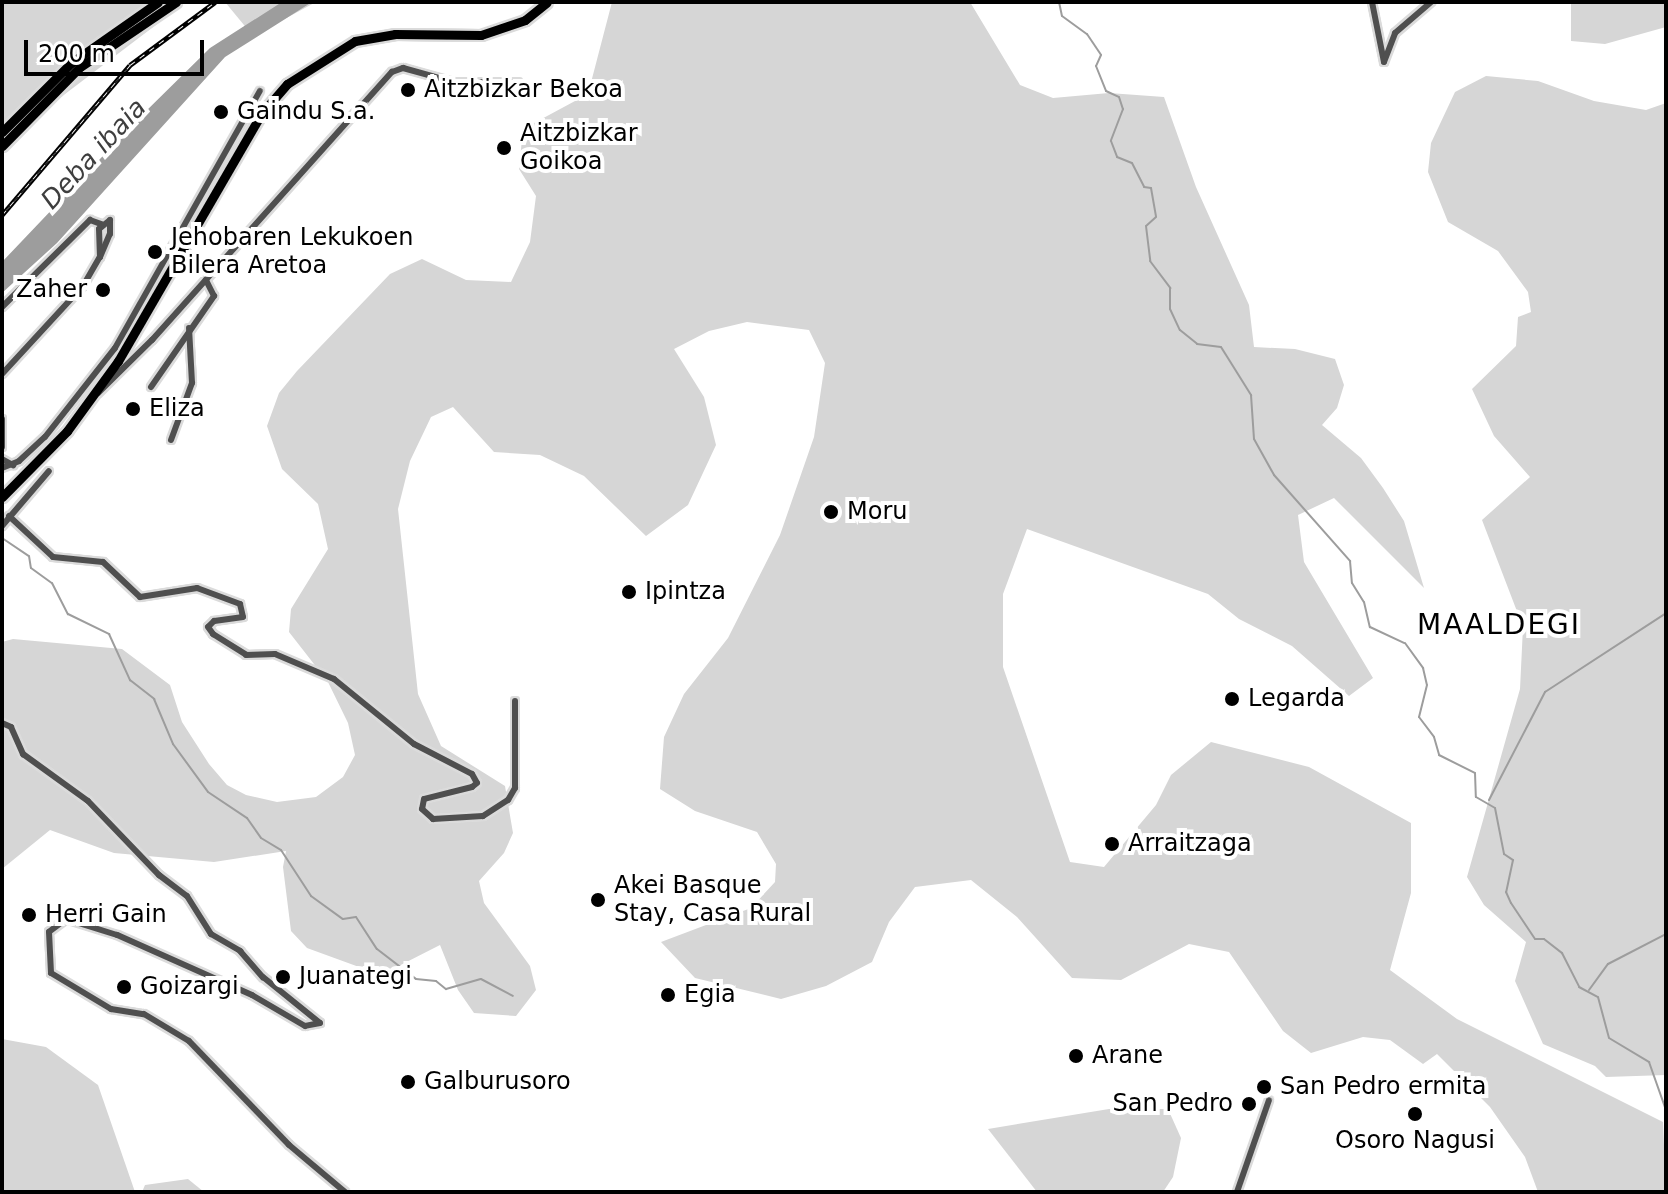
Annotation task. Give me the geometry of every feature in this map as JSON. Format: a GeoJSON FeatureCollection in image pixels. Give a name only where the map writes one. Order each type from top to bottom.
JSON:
{"type":"FeatureCollection","features":[{"type":"Feature","properties":{"kind":"highway"},"geometry":{"type":"LineString","coordinates":[[2,132],[81,54],[158,2]]}},
{"type":"Feature","properties":{"kind":"highway"},"geometry":{"type":"LineString","coordinates":[[2,146],[80,67],[176,2]]}},
{"type":"Feature","properties":{"kind":"highway"},"geometry":{"type":"LineString","coordinates":[[5,492],[67,431],[92,398],[140,328],[261,114],[295,77],[355,41],[395,34],[481,35],[525,20],[547,2]]}},
{"type":"Feature","properties":{"kind":"street"},"geometry":{"type":"LineString","coordinates":[[1372,2],[1384,62],[1395,33],[1431,2]]}},
{"type":"Feature","properties":{"kind":"street"},"geometry":{"type":"LineString","coordinates":[[92,398],[116,379],[392,72],[403,68],[454,82],[518,82]]}},
{"type":"Feature","properties":{"kind":"street"},"geometry":{"type":"LineString","coordinates":[[2,468],[13,465],[68,410],[115,348],[260,91]]}},
{"type":"Feature","properties":{"kind":"street"},"geometry":{"type":"LineString","coordinates":[[2,374],[83,286],[100,257],[112,224],[106,219],[101,224],[100,257]]}},
{"type":"Feature","properties":{"kind":"street"},"geometry":{"type":"LineString","coordinates":[[2,307],[90,220],[101,224]]}},
{"type":"Feature","properties":{"kind":"street"},"geometry":{"type":"LineString","coordinates":[[151,387],[189,326],[214,296],[206,280]]}},
{"type":"Feature","properties":{"kind":"street"},"geometry":{"type":"LineString","coordinates":[[171,440],[192,383],[189,326]]}},
{"type":"Feature","properties":{"kind":"street"},"geometry":{"type":"LineString","coordinates":[[2,419],[2,447]]}},
{"type":"Feature","properties":{"kind":"street"},"geometry":{"type":"LineString","coordinates":[[2,459],[13,465]]}},
{"type":"Feature","properties":{"kind":"street"},"geometry":{"type":"LineString","coordinates":[[2,526],[49,471]]}},
{"type":"Feature","properties":{"kind":"street"},"geometry":{"type":"LineString","coordinates":[[9,516],[53,557],[103,562],[140,597],[197,588],[240,604],[243,617],[214,621],[208,627],[213,634],[246,655],[275,654],[334,679],[414,744],[472,774],[477,783],[472,787],[424,799],[422,809],[433,819],[483,816],[508,800],[517,767],[515,701]]}},
{"type":"Feature","properties":{"kind":"street"},"geometry":{"type":"LineString","coordinates":[[2,723],[11,727],[23,754],[88,801],[159,875],[187,896],[211,934],[240,951],[320,1023],[305,1026],[252,995],[117,935],[66,919],[49,932],[51,973],[111,1009],[144,1014],[189,1041],[289,1145],[345,1192]]}},
{"type":"Feature","properties":{"kind":"street"},"geometry":{"type":"LineString","coordinates":[[1237,1192],[1269,1100]]}},
{"type":"Feature","properties":{"kind":"shaded area"},"geometry":{"type":"Polygon","coordinates":[[[2,2],[186,2],[2,142],[2,2]]]}},
{"type":"Feature","properties":{"kind":"shaded area"},"geometry":{"type":"Polygon","coordinates":[[[225,2],[316,2],[253,36],[225,2]]]}},
{"type":"Feature","properties":{"kind":"shaded area"},"geometry":{"type":"Polygon","coordinates":[[[282,2],[312,2],[225,57],[57,243],[2,293],[2,262],[139,118],[210,48],[282,2]]]}},
{"type":"Feature","properties":{"kind":"shaded area"},"geometry":{"type":"Polygon","coordinates":[[[612,2],[970,2],[1020,85],[1053,98],[1109,93],[1164,97],[1196,187],[1249,305],[1254,347],[1295,349],[1335,359],[1344,385],[1337,408],[1322,425],[1361,458],[1404,521],[1424,588],[1334,498],[1298,515],[1304,562],[1373,678],[1349,696],[1292,646],[1239,619],[1208,594],[1027,529],[1003,594],[1003,667],[1070,862],[1104,867],[1156,805],[1171,775],[1211,742],[1309,767],[1411,823],[1411,893],[1390,970],[1457,1019],[1663,1122],[1666,1192],[1538,1192],[1525,1157],[1490,1107],[1437,1054],[1423,1064],[1390,1040],[1363,1037],[1311,1053],[1283,1031],[1229,952],[1189,944],[1121,980],[1072,978],[1017,917],[971,880],[915,887],[889,922],[872,962],[826,986],[781,999],[695,978],[661,942],[751,908],[775,882],[776,864],[757,832],[695,811],[660,789],[664,737],[684,694],[728,638],[780,535],[814,437],[825,363],[809,330],[747,322],[709,331],[674,349],[704,397],[716,445],[688,505],[646,536],[584,476],[540,455],[494,452],[453,407],[431,417],[410,461],[398,509],[418,694],[441,746],[505,786],[513,833],[504,853],[479,881],[484,903],[530,966],[536,990],[516,1016],[474,1013],[458,990],[440,945],[381,975],[307,948],[291,931],[283,867],[286,851],[214,862],[114,853],[50,830],[2,869],[2,642],[13,639],[122,649],[170,685],[182,722],[209,764],[227,785],[246,795],[277,802],[316,797],[343,777],[355,755],[348,723],[328,682],[289,632],[291,609],[328,549],[318,504],[282,469],[267,426],[279,393],[390,274],[422,259],[466,280],[511,282],[530,242],[536,196],[519,169],[523,129],[588,94],[612,2]]]}},
{"type":"Feature","properties":{"kind":"shaded area"},"geometry":{"type":"Polygon","coordinates":[[[1571,2],[1666,2],[1666,27],[1605,44],[1571,41],[1571,2]]]}},
{"type":"Feature","properties":{"kind":"shaded area"},"geometry":{"type":"Polygon","coordinates":[[[1486,76],[1538,81],[1594,101],[1646,110],[1666,103],[1666,1075],[1606,1077],[1595,1066],[1543,1044],[1515,981],[1526,942],[1484,905],[1467,877],[1520,689],[1523,627],[1482,520],[1530,477],[1494,436],[1472,389],[1516,346],[1518,317],[1531,312],[1528,292],[1498,251],[1448,222],[1428,172],[1431,143],[1455,92],[1486,76]]]}},
{"type":"Feature","properties":{"kind":"shaded area"},"geometry":{"type":"Polygon","coordinates":[[[2,1039],[46,1047],[98,1085],[135,1192],[2,1192],[2,1039]]]}},
{"type":"Feature","properties":{"kind":"shaded area"},"geometry":{"type":"Polygon","coordinates":[[[1109,1109],[1168,1109],[1181,1138],[1173,1177],[1163,1192],[1037,1192],[988,1129],[1109,1109]]]}},
{"type":"Feature","properties":{"kind":"shaded area"},"geometry":{"type":"Polygon","coordinates":[[[188,1179],[204,1192],[142,1192],[145,1185],[188,1179]]]}},
{"type":"Feature","properties":{"kind":"waterway"},"geometry":{"type":"LineString","coordinates":[[1059,2],[1062,16],[1087,34],[1101,55],[1096,66],[1106,91],[1119,97],[1123,109],[1111,141],[1117,157],[1132,163],[1144,187],[1151,188],[1156,217],[1146,226],[1150,261],[1170,288],[1170,309],[1180,330],[1197,344],[1221,347],[1251,395],[1254,439],[1274,475],[1350,561],[1352,583],[1364,602],[1370,627],[1405,643],[1423,668],[1427,685],[1419,717],[1434,737],[1439,755],[1475,773],[1476,797],[1495,808],[1504,854],[1513,860],[1506,892],[1511,903],[1535,939],[1544,939],[1562,953],[1579,987],[1598,997],[1609,1038],[1649,1062],[1666,1110]]}},
{"type":"Feature","properties":{"kind":"waterway"},"geometry":{"type":"LineString","coordinates":[[2,538],[29,556],[31,568],[52,583],[68,614],[109,634],[130,680],[154,699],[173,744],[208,792],[247,818],[261,838],[281,850],[311,896],[343,919],[356,917],[377,949],[416,979],[436,981],[446,989],[481,979],[513,996]]}},
{"type":"Feature","properties":{"kind":"waterway","name":"MAALDEGI"},"geometry":{"type":"LineString","coordinates":[[1489,800],[1545,692],[1666,613]]}},
{"type":"Feature","properties":{"kind":"waterway"},"geometry":{"type":"LineString","coordinates":[[1589,990],[1608,964],[1666,934]]}},
{"type":"Feature","properties":{"kind":"railway"},"geometry":{"type":"LineString","coordinates":[[2,215],[130,65],[215,2]]}},
{"type":"Feature","properties":{"kind":"place","name":"Aitzbizkar Bekoa"},"geometry":{"type":"Point","coordinates":[408,90]}},
{"type":"Feature","properties":{"kind":"place","name":"Gaindu S.a."},"geometry":{"type":"Point","coordinates":[221,112]}},
{"type":"Feature","properties":{"kind":"place","name":"Aitzbizkar Goikoa"},"geometry":{"type":"Point","coordinates":[504,148]}},
{"type":"Feature","properties":{"kind":"place","name":"Jehobaren Lekukoen Bilera Aretoa"},"geometry":{"type":"Point","coordinates":[155,252]}},
{"type":"Feature","properties":{"kind":"place","name":"Zaher"},"geometry":{"type":"Point","coordinates":[103,290]}},
{"type":"Feature","properties":{"kind":"place","name":"Eliza"},"geometry":{"type":"Point","coordinates":[133,409]}},
{"type":"Feature","properties":{"kind":"place","name":"Moru"},"geometry":{"type":"Point","coordinates":[831,512]}},
{"type":"Feature","properties":{"kind":"place","name":"Ipintza"},"geometry":{"type":"Point","coordinates":[629,592]}},
{"type":"Feature","properties":{"kind":"place","name":"Legarda"},"geometry":{"type":"Point","coordinates":[1232,699]}},
{"type":"Feature","properties":{"kind":"place","name":"Arraitzaga"},"geometry":{"type":"Point","coordinates":[1112,844]}},
{"type":"Feature","properties":{"kind":"place","name":"Akei Basque Stay, Casa Rural"},"geometry":{"type":"Point","coordinates":[598,900]}},
{"type":"Feature","properties":{"kind":"place","name":"Herri Gain"},"geometry":{"type":"Point","coordinates":[29,915]}},
{"type":"Feature","properties":{"kind":"place","name":"Juanategi"},"geometry":{"type":"Point","coordinates":[283,977]}},
{"type":"Feature","properties":{"kind":"place","name":"Goizargi"},"geometry":{"type":"Point","coordinates":[124,987]}},
{"type":"Feature","properties":{"kind":"place","name":"Egia"},"geometry":{"type":"Point","coordinates":[668,995]}},
{"type":"Feature","properties":{"kind":"place","name":"Arane"},"geometry":{"type":"Point","coordinates":[1076,1056]}},
{"type":"Feature","properties":{"kind":"place","name":"Galburusoro"},"geometry":{"type":"Point","coordinates":[408,1082]}},
{"type":"Feature","properties":{"kind":"place","name":"San Pedro ermita"},"geometry":{"type":"Point","coordinates":[1264,1087]}},
{"type":"Feature","properties":{"kind":"place","name":"San Pedro"},"geometry":{"type":"Point","coordinates":[1249,1104]}},
{"type":"Feature","properties":{"kind":"place","name":"Osoro Nagusi"},"geometry":{"type":"Point","coordinates":[1415,1114]}},
{"type":"Feature","properties":{"kind":"district","name":"MAALDEGI"},"geometry":{"type":"Point","coordinates":[1499,625]}},
{"type":"Feature","properties":{"kind":"water label","name":"Deba ibaia"},"geometry":{"type":"Point","coordinates":[94,154]}}]}
